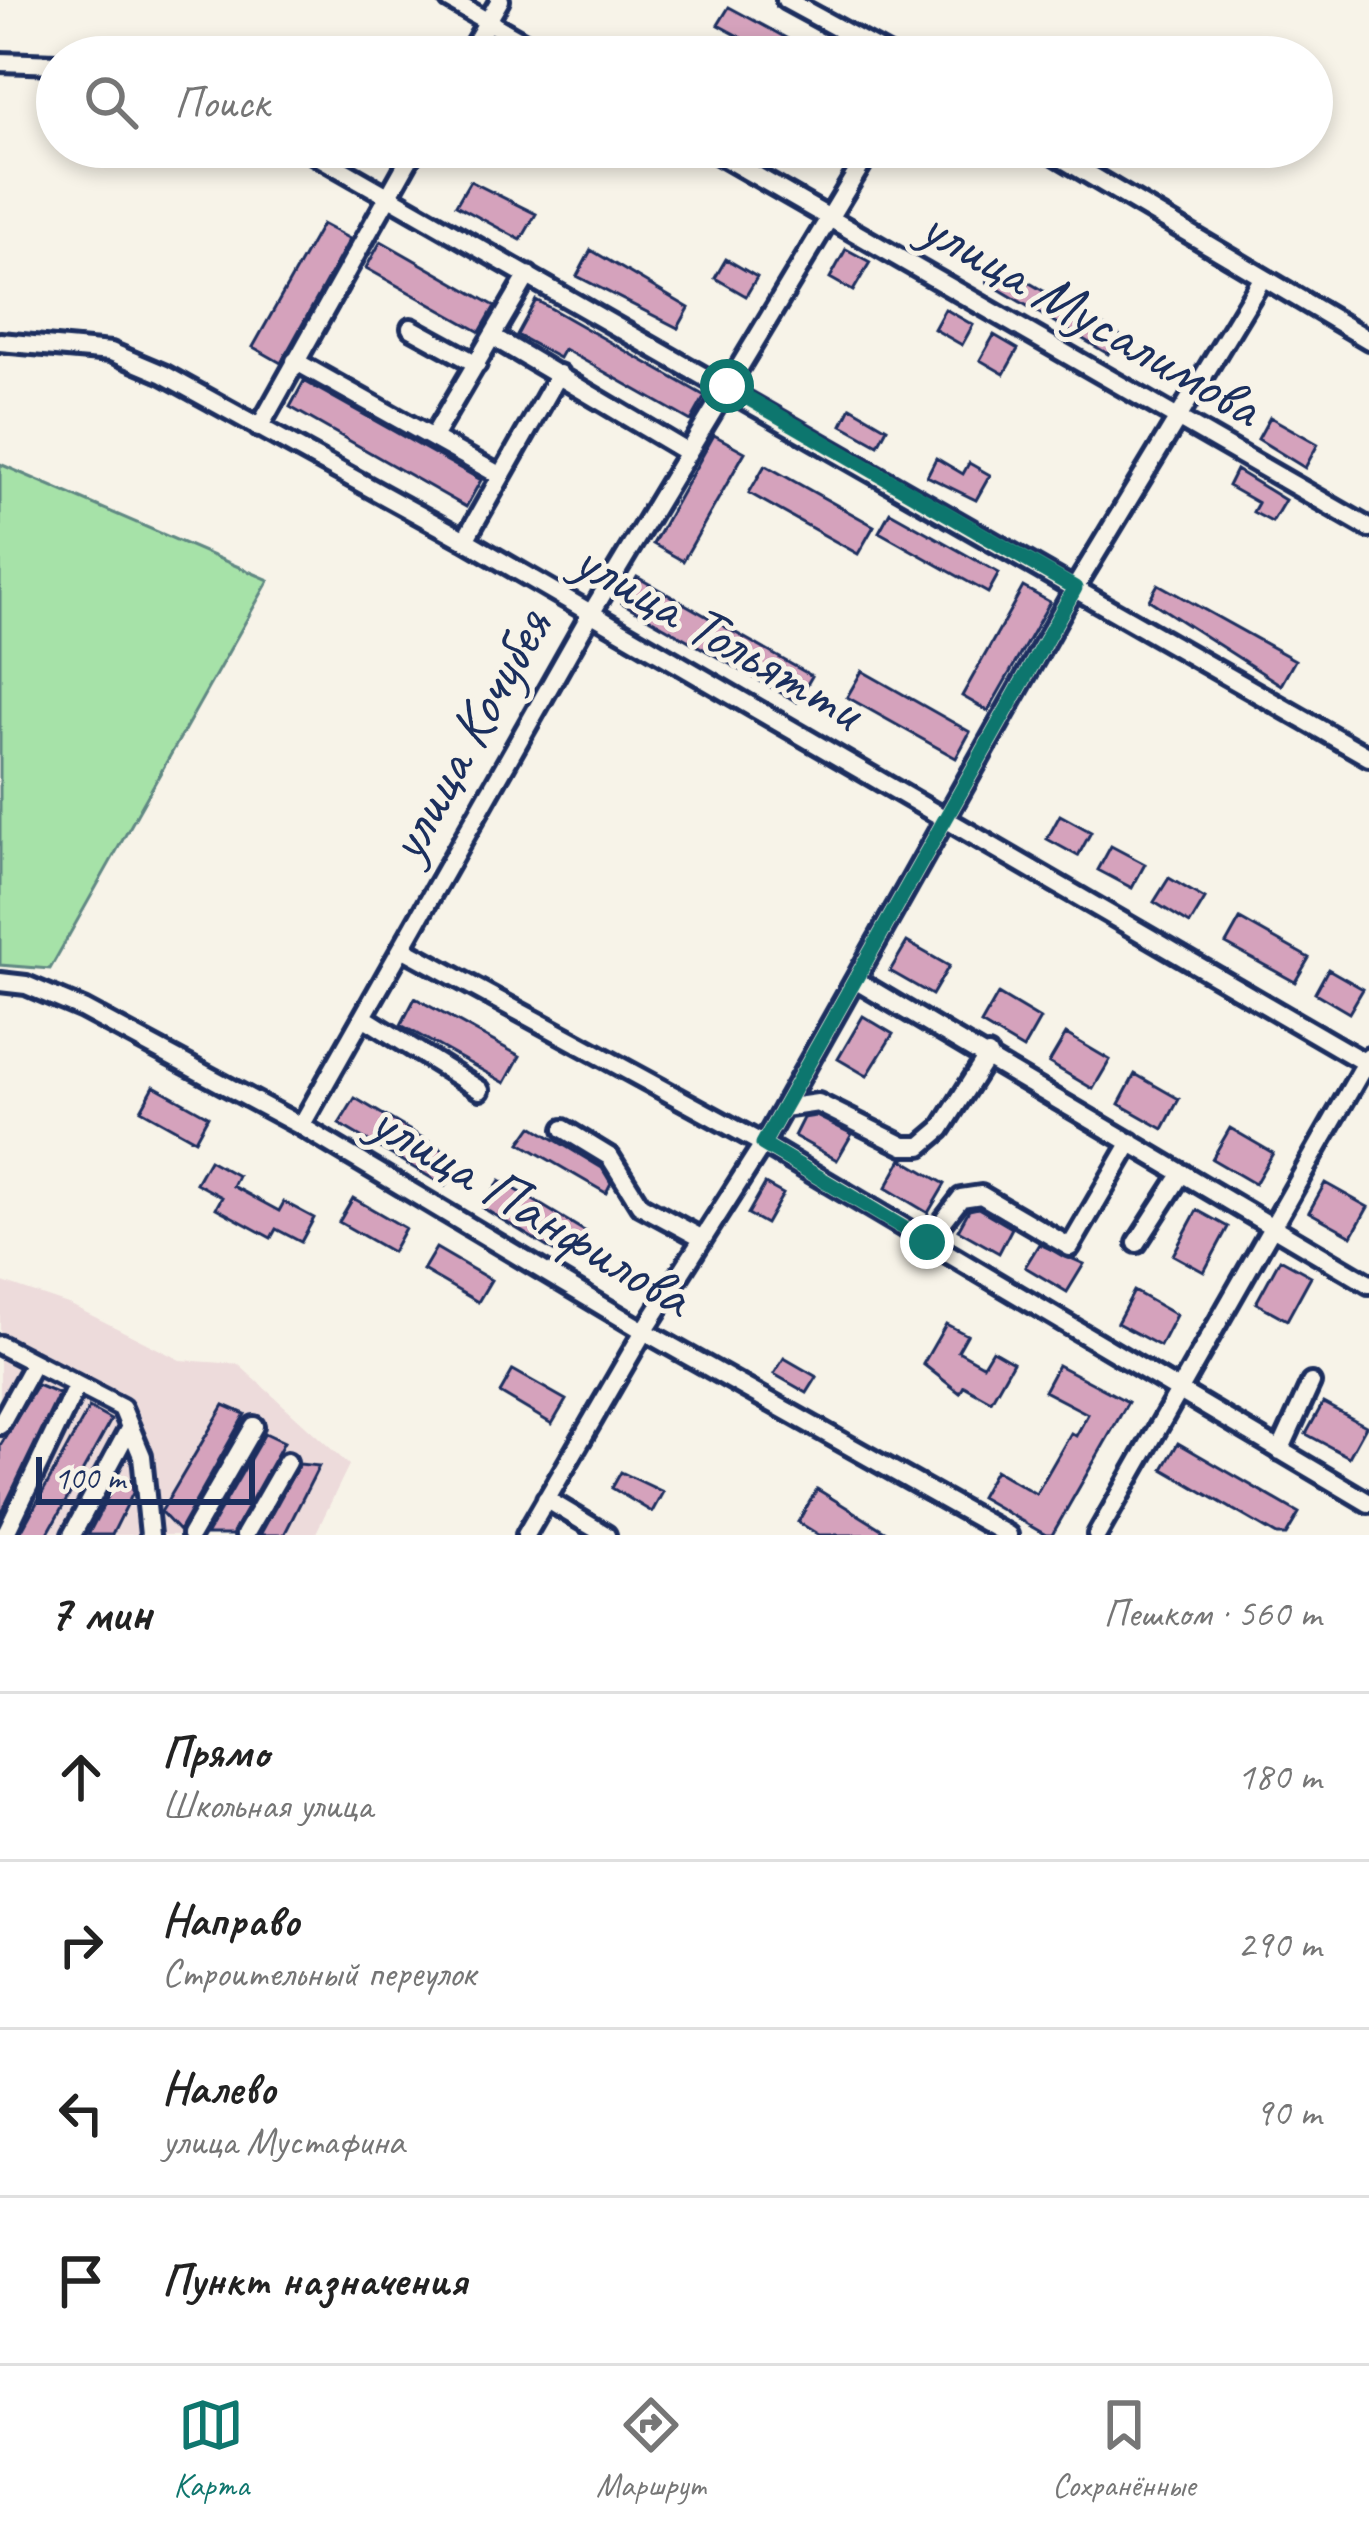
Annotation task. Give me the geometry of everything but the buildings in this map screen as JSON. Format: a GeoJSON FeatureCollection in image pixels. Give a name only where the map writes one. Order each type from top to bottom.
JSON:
{"type":"FeatureCollection","features":[{"type":"Feature","properties":{"kind":"street"},"geometry":{"type":"LineString","coordinates":[[450,0],[512,36]]}},
{"type":"Feature","properties":{"kind":"street"},"geometry":{"type":"LineString","coordinates":[[479,36],[500,0]]}},
{"type":"Feature","properties":{"kind":"street"},"geometry":{"type":"LineString","coordinates":[[786,0],[852,36]]}},
{"type":"Feature","properties":{"kind":"street"},"geometry":{"type":"LineString","coordinates":[[0,62],[36,63]]}},
{"type":"Feature","properties":{"kind":"street"},"geometry":{"type":"LineString","coordinates":[[338,168],[727,386],[1369,758]]}},
{"type":"Feature","properties":{"kind":"street"},"geometry":{"type":"LineString","coordinates":[[259,428],[404,168]]}},
{"type":"Feature","properties":{"kind":"street","name":"улица Мусалимова"},"geometry":{"type":"LineString","coordinates":[[743,168],[1369,528]]}},
{"type":"Feature","properties":{"kind":"street","name":"улица Кочубея"},"geometry":{"type":"LineString","coordinates":[[301,1126],[590,615],[858,168]]}},
{"type":"Feature","properties":{"kind":"street"},"geometry":{"type":"LineString","coordinates":[[1078,168],[1369,340]]}},
{"type":"Feature","properties":{"kind":"street"},"geometry":{"type":"LineString","coordinates":[[434,436],[528,275]]}},
{"type":"Feature","properties":{"kind":"street"},"geometry":{"type":"LineString","coordinates":[[526,1535],[644,1331],[763,1144],[1075,588],[1262,279]]}},
{"type":"Feature","properties":{"kind":"street"},"geometry":{"type":"LineString","coordinates":[[411,328],[476,364]]}},
{"type":"Feature","properties":{"kind":"street"},"geometry":{"type":"LineString","coordinates":[[493,338],[687,452]]}},
{"type":"Feature","properties":{"kind":"street","name":"улица Тольятти"},"geometry":{"type":"LineString","coordinates":[[0,342],[111,352],[259,428],[465,540],[1368,1062]]}},
{"type":"Feature","properties":{"kind":"street"},"geometry":{"type":"LineString","coordinates":[[295,362],[501,476]]}},
{"type":"Feature","properties":{"kind":"street"},"geometry":{"type":"LineString","coordinates":[[465,540],[559,374]]}},
{"type":"Feature","properties":{"kind":"street"},"geometry":{"type":"LineString","coordinates":[[402,948],[763,1144],[1369,1503]]}},
{"type":"Feature","properties":{"kind":"street"},"geometry":{"type":"LineString","coordinates":[[855,980],[1369,1284]]}},
{"type":"Feature","properties":{"kind":"street","name":"улица Панфилова"},"geometry":{"type":"LineString","coordinates":[[0,982],[26,985],[83,1010],[301,1126],[644,1331],[1007,1535]]}},
{"type":"Feature","properties":{"kind":"street"},"geometry":{"type":"LineString","coordinates":[[363,1016],[480,1090]]}},
{"type":"Feature","properties":{"kind":"street"},"geometry":{"type":"LineString","coordinates":[[783,1108],[818,1103],[904,1146],[921,1146],[940,1130],[988,1055]]}},
{"type":"Feature","properties":{"kind":"street"},"geometry":{"type":"LineString","coordinates":[[1097,1535],[1368,1062]]}},
{"type":"Feature","properties":{"kind":"street"},"geometry":{"type":"LineString","coordinates":[[564,1129],[610,1157],[640,1204],[701,1238]]}},
{"type":"Feature","properties":{"kind":"street"},"geometry":{"type":"LineString","coordinates":[[927,1242],[961,1198],[981,1195],[1070,1247],[1131,1142]]}},
{"type":"Feature","properties":{"kind":"street"},"geometry":{"type":"LineString","coordinates":[[1137,1243],[1182,1173]]}},
{"type":"Feature","properties":{"kind":"street"},"geometry":{"type":"LineString","coordinates":[[0,1345],[122,1408],[142,1456],[150,1535]]}},
{"type":"Feature","properties":{"kind":"street"},"geometry":{"type":"LineString","coordinates":[[0,1425],[34,1363]]}},
{"type":"Feature","properties":{"kind":"street"},"geometry":{"type":"LineString","coordinates":[[1280,1451],[1311,1384]]}},
{"type":"Feature","properties":{"kind":"street"},"geometry":{"type":"LineString","coordinates":[[5,1535],[77,1385]]}},
{"type":"Feature","properties":{"kind":"street"},"geometry":{"type":"LineString","coordinates":[[191,1535],[254,1426]]}},
{"type":"Feature","properties":{"kind":"street"},"geometry":{"type":"LineString","coordinates":[[72,1535],[130,1427]]}},
{"type":"Feature","properties":{"kind":"street"},"geometry":{"type":"LineString","coordinates":[[245,1535],[287,1462]]}},
{"type":"Feature","properties":{"kind":"street"},"geometry":{"type":"LineString","coordinates":[[546,1499],[607,1535]]}},
{"type":"Feature","properties":{"kind":"street"},"geometry":{"type":"LineString","coordinates":[[132,1535],[145,1509]]}},
{"type":"Feature","properties":{"kind":"shaded area"},"geometry":{"type":"Polygon","coordinates":[[[0,1281],[71,1305],[180,1360],[238,1364],[349,1465],[315,1535],[0,1535],[0,1281]]]}},
{"type":"Feature","properties":{"kind":"green space"},"geometry":{"type":"Polygon","coordinates":[[[0,464],[269,580],[50,969],[0,965],[0,464]]]}},
{"type":"Feature","properties":{"kind":"route"},"geometry":{"type":"LineString","coordinates":[[727,386],[1075,588],[763,1144],[927,1242]]}}]}
